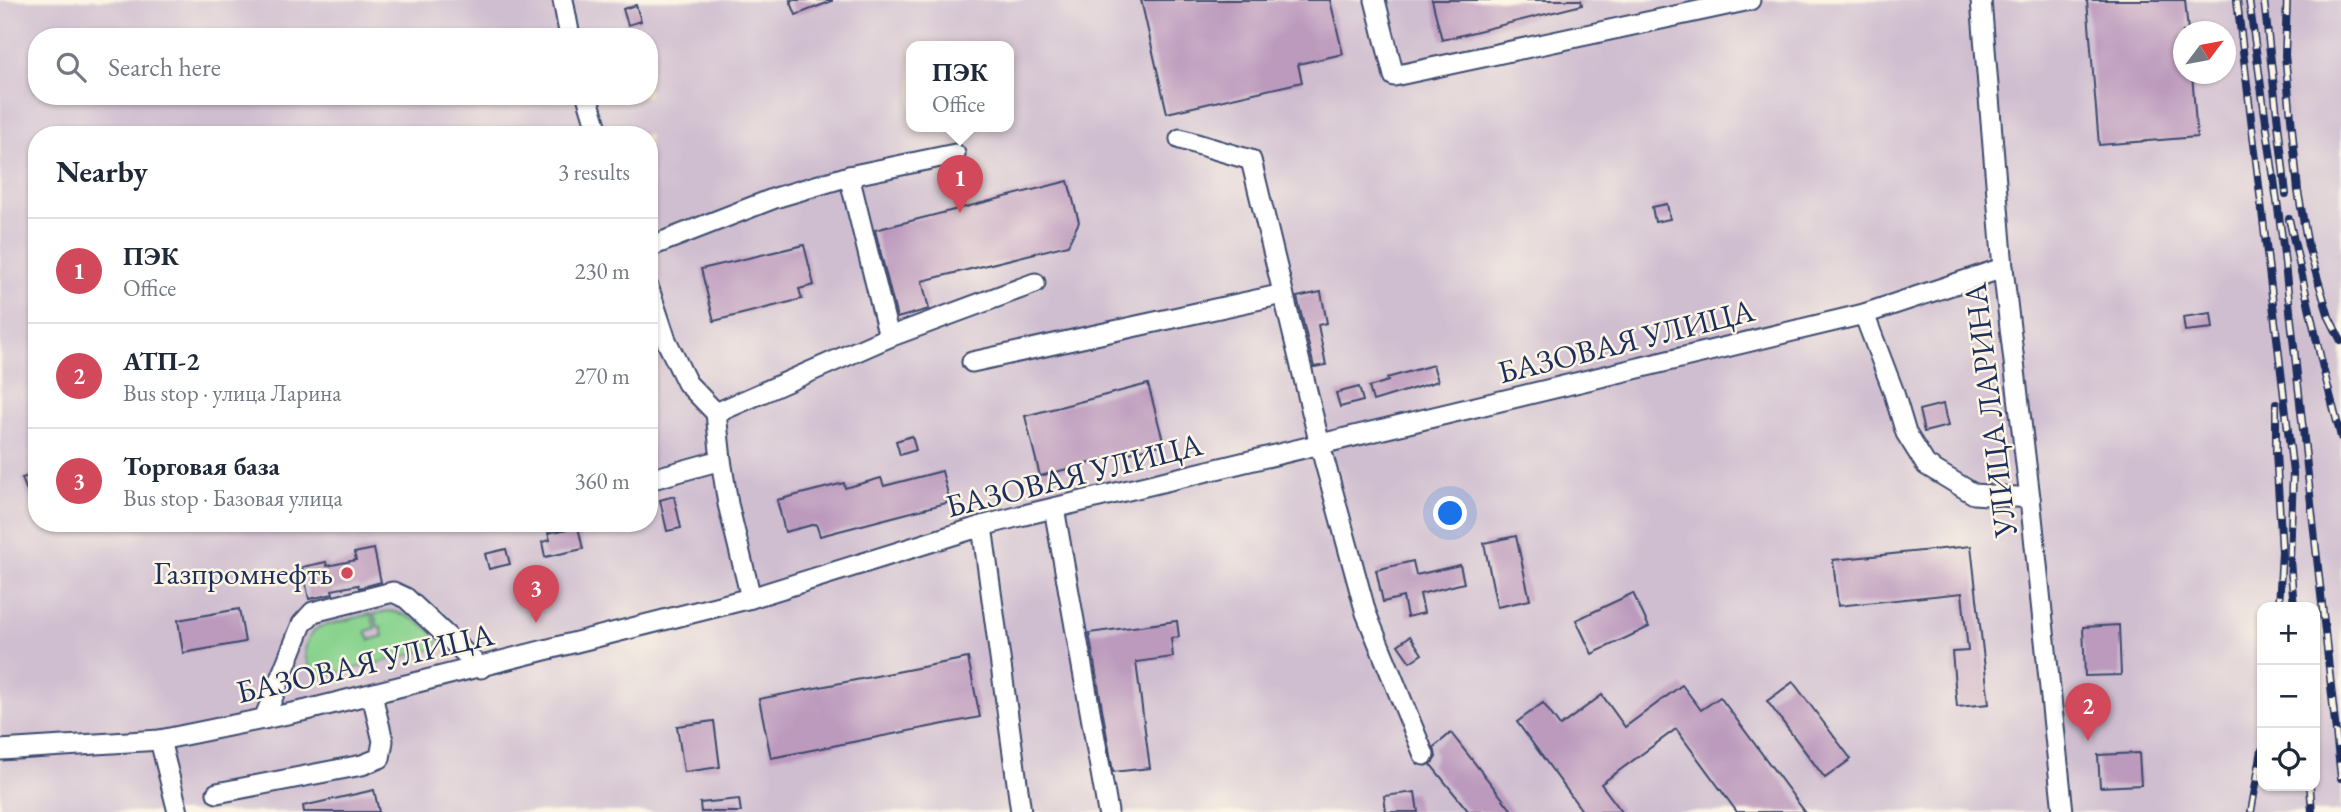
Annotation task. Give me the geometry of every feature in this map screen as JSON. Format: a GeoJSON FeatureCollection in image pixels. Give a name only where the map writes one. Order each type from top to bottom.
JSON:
{"type":"FeatureCollection","features":[{"type":"Feature","properties":{"kind":"street"},"geometry":{"type":"LineString","coordinates":[[563,0],[568,28]]}},
{"type":"Feature","properties":{"kind":"street"},"geometry":{"type":"LineString","coordinates":[[1375,0],[1394,76],[1750,0]]}},
{"type":"Feature","properties":{"kind":"street","name":"УЛИЦА ЛАРИНА"},"geometry":{"type":"LineString","coordinates":[[1981,0],[2003,268],[2063,812]]}},
{"type":"Feature","properties":{"kind":"street"},"geometry":{"type":"LineString","coordinates":[[590,105],[596,126]]}},
{"type":"Feature","properties":{"kind":"street"},"geometry":{"type":"LineString","coordinates":[[1180,139],[1251,160],[1320,445],[1366,613],[1423,755]]}},
{"type":"Feature","properties":{"kind":"street"},"geometry":{"type":"LineString","coordinates":[[658,244],[775,198],[849,176],[955,154]]}},
{"type":"Feature","properties":{"kind":"street"},"geometry":{"type":"LineString","coordinates":[[849,176],[889,337]]}},
{"type":"Feature","properties":{"kind":"street","name":"БАЗОВАЯ УЛИЦА"},"geometry":{"type":"LineString","coordinates":[[0,750],[160,740],[372,695],[751,598],[982,526],[1864,314],[2003,268]]}},
{"type":"Feature","properties":{"kind":"street"},"geometry":{"type":"LineString","coordinates":[[716,413],[889,337],[1035,283]]}},
{"type":"Feature","properties":{"kind":"street"},"geometry":{"type":"LineString","coordinates":[[971,362],[1283,294]]}},
{"type":"Feature","properties":{"kind":"street"},"geometry":{"type":"LineString","coordinates":[[1864,314],[1906,433],[1926,465],[1973,494],[2030,498]]}},
{"type":"Feature","properties":{"kind":"street"},"geometry":{"type":"LineString","coordinates":[[658,316],[666,340],[687,383],[716,413],[720,460],[728,503],[751,598]]}},
{"type":"Feature","properties":{"kind":"street"},"geometry":{"type":"LineString","coordinates":[[658,477],[720,460]]}},
{"type":"Feature","properties":{"kind":"street"},"geometry":{"type":"LineString","coordinates":[[1054,508],[1108,812]]}},
{"type":"Feature","properties":{"kind":"street"},"geometry":{"type":"LineString","coordinates":[[982,526],[1021,812]]}},
{"type":"Feature","properties":{"kind":"street"},"geometry":{"type":"LineString","coordinates":[[264,719],[302,624],[313,612],[393,592],[406,598],[481,668]]}},
{"type":"Feature","properties":{"kind":"street"},"geometry":{"type":"LineString","coordinates":[[218,793],[362,765],[380,758],[383,741],[372,695]]}},
{"type":"Feature","properties":{"kind":"street"},"geometry":{"type":"LineString","coordinates":[[160,740],[178,812]]}},
{"type":"Feature","properties":{"kind":"shaded area"},"geometry":{"type":"Polygon","coordinates":[[[0,0],[2341,0],[2341,812],[0,812],[0,0]]]}},
{"type":"Feature","properties":{"kind":"green space"},"geometry":{"type":"Polygon","coordinates":[[[389,611],[418,622],[432,632],[439,644],[433,649],[324,676],[310,668],[305,654],[306,646],[308,639],[319,627],[371,614],[375,628],[366,631],[370,640],[383,636],[374,614],[389,611]]]}},
{"type":"Feature","properties":{"kind":"building"},"geometry":{"type":"Polygon","coordinates":[[[790,0],[832,0],[832,1],[796,15],[790,0]]]}},
{"type":"Feature","properties":{"kind":"building"},"geometry":{"type":"Polygon","coordinates":[[[1141,0],[1330,0],[1343,54],[1298,64],[1302,82],[1167,113],[1141,0]]]}},
{"type":"Feature","properties":{"kind":"building"},"geometry":{"type":"Polygon","coordinates":[[[1432,0],[1581,0],[1582,5],[1442,40],[1432,0]]]}},
{"type":"Feature","properties":{"kind":"building"},"geometry":{"type":"Polygon","coordinates":[[[2087,0],[2185,0],[2187,21],[2173,21],[2173,84],[2193,84],[2197,137],[2099,145],[2087,0]]]}},
{"type":"Feature","properties":{"kind":"building"},"geometry":{"type":"Polygon","coordinates":[[[636,5],[641,21],[628,25],[623,9],[636,5]]]}},
{"type":"Feature","properties":{"kind":"building"},"geometry":{"type":"Polygon","coordinates":[[[1068,181],[1079,222],[1068,245],[922,281],[929,309],[897,318],[875,230],[1068,181]]]}},
{"type":"Feature","properties":{"kind":"building"},"geometry":{"type":"Polygon","coordinates":[[[1667,204],[1670,219],[1655,222],[1652,207],[1667,204]]]}},
{"type":"Feature","properties":{"kind":"building"},"geometry":{"type":"Polygon","coordinates":[[[804,245],[814,285],[799,289],[802,299],[714,321],[701,269],[804,245]]]}},
{"type":"Feature","properties":{"kind":"building"},"geometry":{"type":"Polygon","coordinates":[[[1321,292],[1327,323],[1318,325],[1326,365],[1314,367],[1297,297],[1321,292]]]}},
{"type":"Feature","properties":{"kind":"building"},"geometry":{"type":"Polygon","coordinates":[[[2211,313],[2213,328],[2185,331],[2183,317],[2211,313]]]}},
{"type":"Feature","properties":{"kind":"building"},"geometry":{"type":"Polygon","coordinates":[[[1433,365],[1438,381],[1373,401],[1369,387],[1388,381],[1387,378],[1433,365]]]}},
{"type":"Feature","properties":{"kind":"building"},"geometry":{"type":"Polygon","coordinates":[[[1148,384],[1164,444],[1040,476],[1025,416],[1148,384]]]}},
{"type":"Feature","properties":{"kind":"building"},"geometry":{"type":"Polygon","coordinates":[[[1359,387],[1363,401],[1340,407],[1336,393],[1359,387]]]}},
{"type":"Feature","properties":{"kind":"building"},"geometry":{"type":"Polygon","coordinates":[[[1943,404],[1948,426],[1924,432],[1919,410],[1943,404]]]}},
{"type":"Feature","properties":{"kind":"building"},"geometry":{"type":"Polygon","coordinates":[[[912,436],[916,450],[900,455],[896,441],[912,436]]]}},
{"type":"Feature","properties":{"kind":"building"},"geometry":{"type":"Polygon","coordinates":[[[942,471],[950,502],[820,536],[816,524],[785,532],[777,500],[844,483],[845,488],[881,478],[884,486],[942,471]]]}},
{"type":"Feature","properties":{"kind":"building"},"geometry":{"type":"Polygon","coordinates":[[[28,476],[28,493],[22,478],[28,476]]]}},
{"type":"Feature","properties":{"kind":"building"},"geometry":{"type":"Polygon","coordinates":[[[674,496],[681,528],[667,531],[660,500],[674,496]]]}},
{"type":"Feature","properties":{"kind":"building"},"geometry":{"type":"Polygon","coordinates":[[[579,532],[583,549],[545,557],[542,542],[550,540],[548,533],[579,532]]]}},
{"type":"Feature","properties":{"kind":"building"},"geometry":{"type":"Polygon","coordinates":[[[1516,536],[1530,600],[1497,607],[1484,543],[1516,536]]]}},
{"type":"Feature","properties":{"kind":"building"},"geometry":{"type":"Polygon","coordinates":[[[1971,546],[1989,704],[1957,707],[1952,652],[1968,651],[1962,593],[1838,606],[1833,560],[1971,546]]]}},
{"type":"Feature","properties":{"kind":"building"},"geometry":{"type":"Polygon","coordinates":[[[374,549],[381,582],[359,588],[358,585],[332,590],[333,594],[309,599],[302,567],[326,562],[327,566],[356,560],[354,553],[374,549]]]}},
{"type":"Feature","properties":{"kind":"building"},"geometry":{"type":"Polygon","coordinates":[[[506,549],[510,564],[489,569],[485,554],[506,549]]]}},
{"type":"Feature","properties":{"kind":"building"},"geometry":{"type":"Polygon","coordinates":[[[1413,561],[1416,575],[1460,565],[1464,583],[1420,594],[1424,613],[1407,617],[1403,597],[1383,602],[1376,570],[1413,561]]]}},
{"type":"Feature","properties":{"kind":"building"},"geometry":{"type":"Polygon","coordinates":[[[1633,593],[1649,627],[1592,654],[1576,620],[1633,593]]]}},
{"type":"Feature","properties":{"kind":"building"},"geometry":{"type":"Polygon","coordinates":[[[239,609],[245,642],[183,653],[178,620],[239,609]]]}},
{"type":"Feature","properties":{"kind":"building"},"geometry":{"type":"Polygon","coordinates":[[[1177,621],[1179,637],[1171,638],[1173,657],[1136,662],[1150,768],[1113,772],[1089,633],[1177,621]]]}},
{"type":"Feature","properties":{"kind":"building"},"geometry":{"type":"Polygon","coordinates":[[[2119,625],[2121,675],[2085,676],[2083,627],[2119,625]]]}},
{"type":"Feature","properties":{"kind":"building"},"geometry":{"type":"Polygon","coordinates":[[[1410,636],[1422,654],[1410,662],[1398,645],[1410,636]]]}},
{"type":"Feature","properties":{"kind":"building"},"geometry":{"type":"Polygon","coordinates":[[[968,658],[980,717],[771,758],[759,699],[968,658]]]}},
{"type":"Feature","properties":{"kind":"building"},"geometry":{"type":"Polygon","coordinates":[[[1793,682],[1851,759],[1825,778],[1767,701],[1793,682]]]}},
{"type":"Feature","properties":{"kind":"building"},"geometry":{"type":"Polygon","coordinates":[[[1682,685],[1701,710],[1720,697],[1805,812],[1737,812],[1676,729],[1601,784],[1622,812],[1583,812],[1517,722],[1543,703],[1560,726],[1602,695],[1625,727],[1682,685]]]}},
{"type":"Feature","properties":{"kind":"building"},"geometry":{"type":"Polygon","coordinates":[[[714,721],[720,767],[684,772],[677,726],[714,721]]]}},
{"type":"Feature","properties":{"kind":"building"},"geometry":{"type":"Polygon","coordinates":[[[1451,733],[1513,812],[1469,812],[1431,765],[1436,757],[1434,747],[1451,733]]]}},
{"type":"Feature","properties":{"kind":"building"},"geometry":{"type":"Polygon","coordinates":[[[2139,753],[2141,785],[2100,787],[2098,755],[2139,753]]]}},
{"type":"Feature","properties":{"kind":"building"},"geometry":{"type":"Polygon","coordinates":[[[374,790],[379,812],[304,812],[303,806],[374,790]]]}},
{"type":"Feature","properties":{"kind":"building"},"geometry":{"type":"Polygon","coordinates":[[[1415,792],[1418,812],[1386,812],[1384,796],[1415,792]]]}},
{"type":"Feature","properties":{"kind":"building"},"geometry":{"type":"Polygon","coordinates":[[[739,799],[741,812],[701,812],[700,803],[739,799]]]}},
{"type":"Feature","properties":{"kind":"railway"},"geometry":{"type":"LineString","coordinates":[[2237,0],[2293,473],[2290,560],[2294,602]]}},
{"type":"Feature","properties":{"kind":"railway"},"geometry":{"type":"LineString","coordinates":[[2249,0],[2282,237],[2341,778]]}},
{"type":"Feature","properties":{"kind":"railway"},"geometry":{"type":"LineString","coordinates":[[2264,0],[2286,194]]}},
{"type":"Feature","properties":{"kind":"railway"},"geometry":{"type":"LineString","coordinates":[[2287,0],[2285,55],[2298,191],[2308,246],[2329,317],[2341,341]]}},
{"type":"Feature","properties":{"kind":"railway"},"geometry":{"type":"LineString","coordinates":[[2289,219],[2341,437]]}},
{"type":"Feature","properties":{"kind":"railway"},"geometry":{"type":"LineString","coordinates":[[2276,404],[2282,551],[2279,602]]}},
{"type":"Feature","properties":{"kind":"railway"},"geometry":{"type":"LineString","coordinates":[[2251,812],[2257,778]]}},
{"type":"Feature","properties":{"kind":"railway"},"geometry":{"type":"LineString","coordinates":[[2310,791],[2312,812]]}},
{"type":"Feature","properties":{"kind":"place","name":"ПЭК"},"geometry":{"type":"Point","coordinates":[960,213]}},
{"type":"Feature","properties":{"kind":"place","name":"Газпромнефть"},"geometry":{"type":"Point","coordinates":[347,573]}},
{"type":"Feature","properties":{"kind":"place","name":"Торговая база"},"geometry":{"type":"Point","coordinates":[536,623]}},
{"type":"Feature","properties":{"kind":"place","name":"АТП-2"},"geometry":{"type":"Point","coordinates":[2088,741]}}]}
